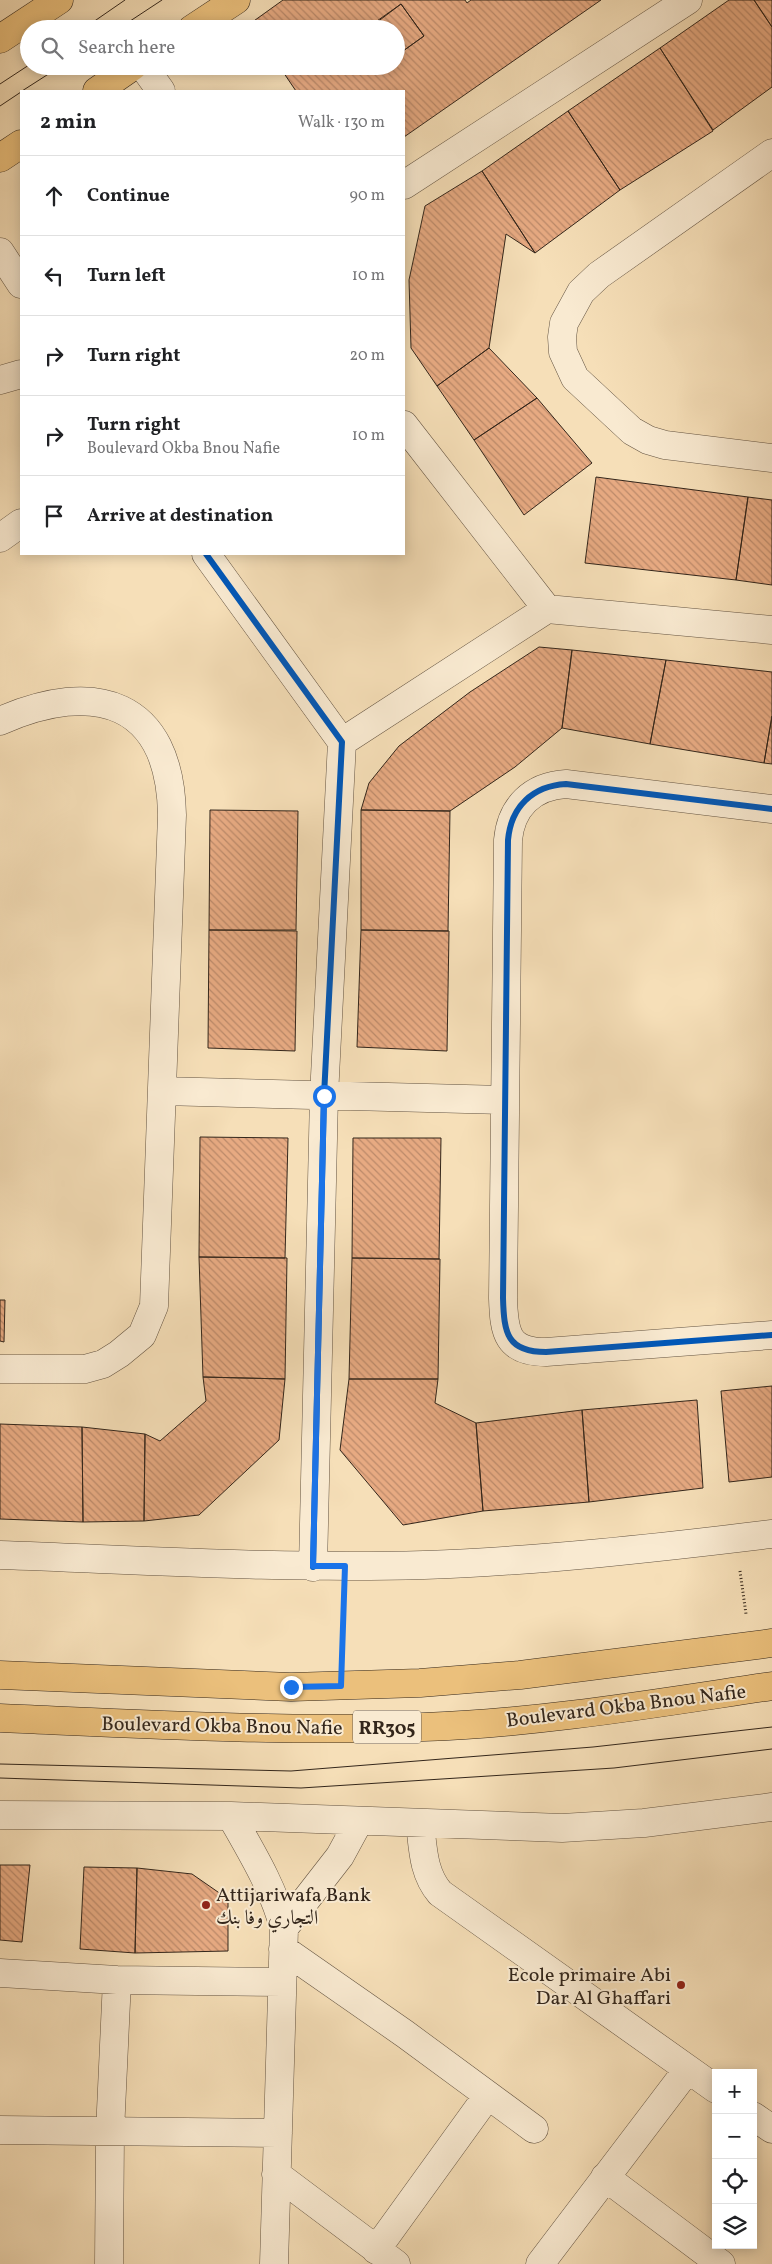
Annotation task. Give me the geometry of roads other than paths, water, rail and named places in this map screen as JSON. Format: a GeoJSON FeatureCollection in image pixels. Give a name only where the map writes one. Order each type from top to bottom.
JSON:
{"type":"FeatureCollection","features":[{"type":"Feature","properties":{"kind":"main road"},"geometry":{"type":"LineString","coordinates":[[30,20],[59,0]]}},
{"type":"Feature","properties":{"kind":"main road"},"geometry":{"type":"LineString","coordinates":[[206,20],[236,0]]}},
{"type":"Feature","properties":{"kind":"main road"},"geometry":{"type":"LineString","coordinates":[[0,40],[20,26]]}},
{"type":"Feature","properties":{"kind":"main road"},"geometry":{"type":"LineString","coordinates":[[98,90],[120,75]]}},
{"type":"Feature","properties":{"kind":"main road"},"geometry":{"type":"LineString","coordinates":[[0,158],[20,145]]}},
{"type":"Feature","properties":{"kind":"main road","name":"Boulevard Okba Bnou Nafie"},"geometry":{"type":"LineString","coordinates":[[0,1675],[291,1687],[420,1683],[520,1675],[761,1644]]}},
{"type":"Feature","properties":{"kind":"main road","name":"Boulevard Okba Bnou Nafie"},"geometry":{"type":"LineString","coordinates":[[0,1718],[190,1727],[425,1727],[518,1721],[610,1710],[772,1686]]}},
{"type":"Feature","properties":{"kind":"street"},"geometry":{"type":"LineString","coordinates":[[405,184],[688,0]]}},
{"type":"Feature","properties":{"kind":"street"},"geometry":{"type":"LineString","coordinates":[[149,75],[160,90]]}},
{"type":"Feature","properties":{"kind":"street"},"geometry":{"type":"LineString","coordinates":[[772,153],[599,274],[581,292],[570,309],[564,323],[562,337],[563,352],[568,367],[576,378],[639,436],[665,445],[772,458]]}},
{"type":"Feature","properties":{"kind":"street"},"geometry":{"type":"LineString","coordinates":[[0,252],[20,282]]}},
{"type":"Feature","properties":{"kind":"street"},"geometry":{"type":"LineString","coordinates":[[0,380],[20,374]]}},
{"type":"Feature","properties":{"kind":"street"},"geometry":{"type":"LineString","coordinates":[[405,426],[547,609]]}},
{"type":"Feature","properties":{"kind":"street"},"geometry":{"type":"LineString","coordinates":[[0,538],[20,524]]}},
{"type":"Feature","properties":{"kind":"street"},"geometry":{"type":"LineString","coordinates":[[207,555],[342,742],[324,1096],[313,1566]]}},
{"type":"Feature","properties":{"kind":"street"},"geometry":{"type":"LineString","coordinates":[[342,742],[547,609],[772,630]]}},
{"type":"Feature","properties":{"kind":"street"},"geometry":{"type":"LineString","coordinates":[[0,721],[53,704],[93,702],[119,709],[140,721],[155,739],[163,756],[171,787],[172,815],[156,1293],[154,1306],[142,1334],[103,1364],[85,1369],[0,1370]]}},
{"type":"Feature","properties":{"kind":"street"},"geometry":{"type":"LineString","coordinates":[[772,809],[566,784],[545,788],[526,798],[511,822],[508,840],[503,1307],[506,1328],[515,1344],[527,1351],[546,1352],[772,1335]]}},
{"type":"Feature","properties":{"kind":"street"},"geometry":{"type":"LineString","coordinates":[[162,1091],[504,1100]]}},
{"type":"Feature","properties":{"kind":"street"},"geometry":{"type":"LineString","coordinates":[[0,1555],[313,1566],[425,1565],[529,1559],[772,1534]]}},
{"type":"Feature","properties":{"kind":"street"},"geometry":{"type":"LineString","coordinates":[[0,1815],[231,1816],[521,1828],[604,1826],[772,1807]]}},
{"type":"Feature","properties":{"kind":"street"},"geometry":{"type":"LineString","coordinates":[[231,1816],[267,1879],[277,1903],[284,1938],[274,2264]]}},
{"type":"Feature","properties":{"kind":"street"},"geometry":{"type":"LineString","coordinates":[[284,1938],[340,1856],[359,1821]]}},
{"type":"Feature","properties":{"kind":"street"},"geometry":{"type":"LineString","coordinates":[[420,1823],[426,1872],[440,1893],[712,2086]]}},
{"type":"Feature","properties":{"kind":"street"},"geometry":{"type":"LineString","coordinates":[[284,1938],[405,2034],[534,2129]]}},
{"type":"Feature","properties":{"kind":"street"},"geometry":{"type":"LineString","coordinates":[[0,1973],[118,1980],[282,1982]]}},
{"type":"Feature","properties":{"kind":"street"},"geometry":{"type":"LineString","coordinates":[[109,2264],[110,2132],[118,1980]]}},
{"type":"Feature","properties":{"kind":"street"},"geometry":{"type":"LineString","coordinates":[[540,2264],[688,2069]]}},
{"type":"Feature","properties":{"kind":"street"},"geometry":{"type":"LineString","coordinates":[[276,2174],[386,2257],[488,2095]]}},
{"type":"Feature","properties":{"kind":"street"},"geometry":{"type":"LineString","coordinates":[[757,2119],[772,2129]]}},
{"type":"Feature","properties":{"kind":"street"},"geometry":{"type":"LineString","coordinates":[[0,2130],[278,2133]]}},
{"type":"Feature","properties":{"kind":"street"},"geometry":{"type":"LineString","coordinates":[[605,2177],[714,2262]]}},
{"type":"Feature","properties":{"kind":"tram line"},"geometry":{"type":"LineString","coordinates":[[96,20],[125,0]]}},
{"type":"Feature","properties":{"kind":"tram line"},"geometry":{"type":"LineString","coordinates":[[132,20],[162,0]]}},
{"type":"Feature","properties":{"kind":"tram line"},"geometry":{"type":"LineString","coordinates":[[0,84],[20,71]]}},
{"type":"Feature","properties":{"kind":"tram line"},"geometry":{"type":"LineString","coordinates":[[24,90],[47,75]]}},
{"type":"Feature","properties":{"kind":"tram line"},"geometry":{"type":"LineString","coordinates":[[0,106],[20,93]]}},
{"type":"Feature","properties":{"kind":"tram line"},"geometry":{"type":"LineString","coordinates":[[0,1764],[291,1771],[593,1747],[772,1727]]}},
{"type":"Feature","properties":{"kind":"tram line"},"geometry":{"type":"LineString","coordinates":[[0,1778],[301,1788],[614,1768],[772,1749]]}},
{"type":"Feature","properties":{"kind":"place","name":"Attijariwafa Bank التجاري وفا بنك"},"geometry":{"type":"Point","coordinates":[206,1905]}},
{"type":"Feature","properties":{"kind":"place","name":"Ecole primaire Abi Dar Al Ghaffari"},"geometry":{"type":"Point","coordinates":[681,1985]}}]}
